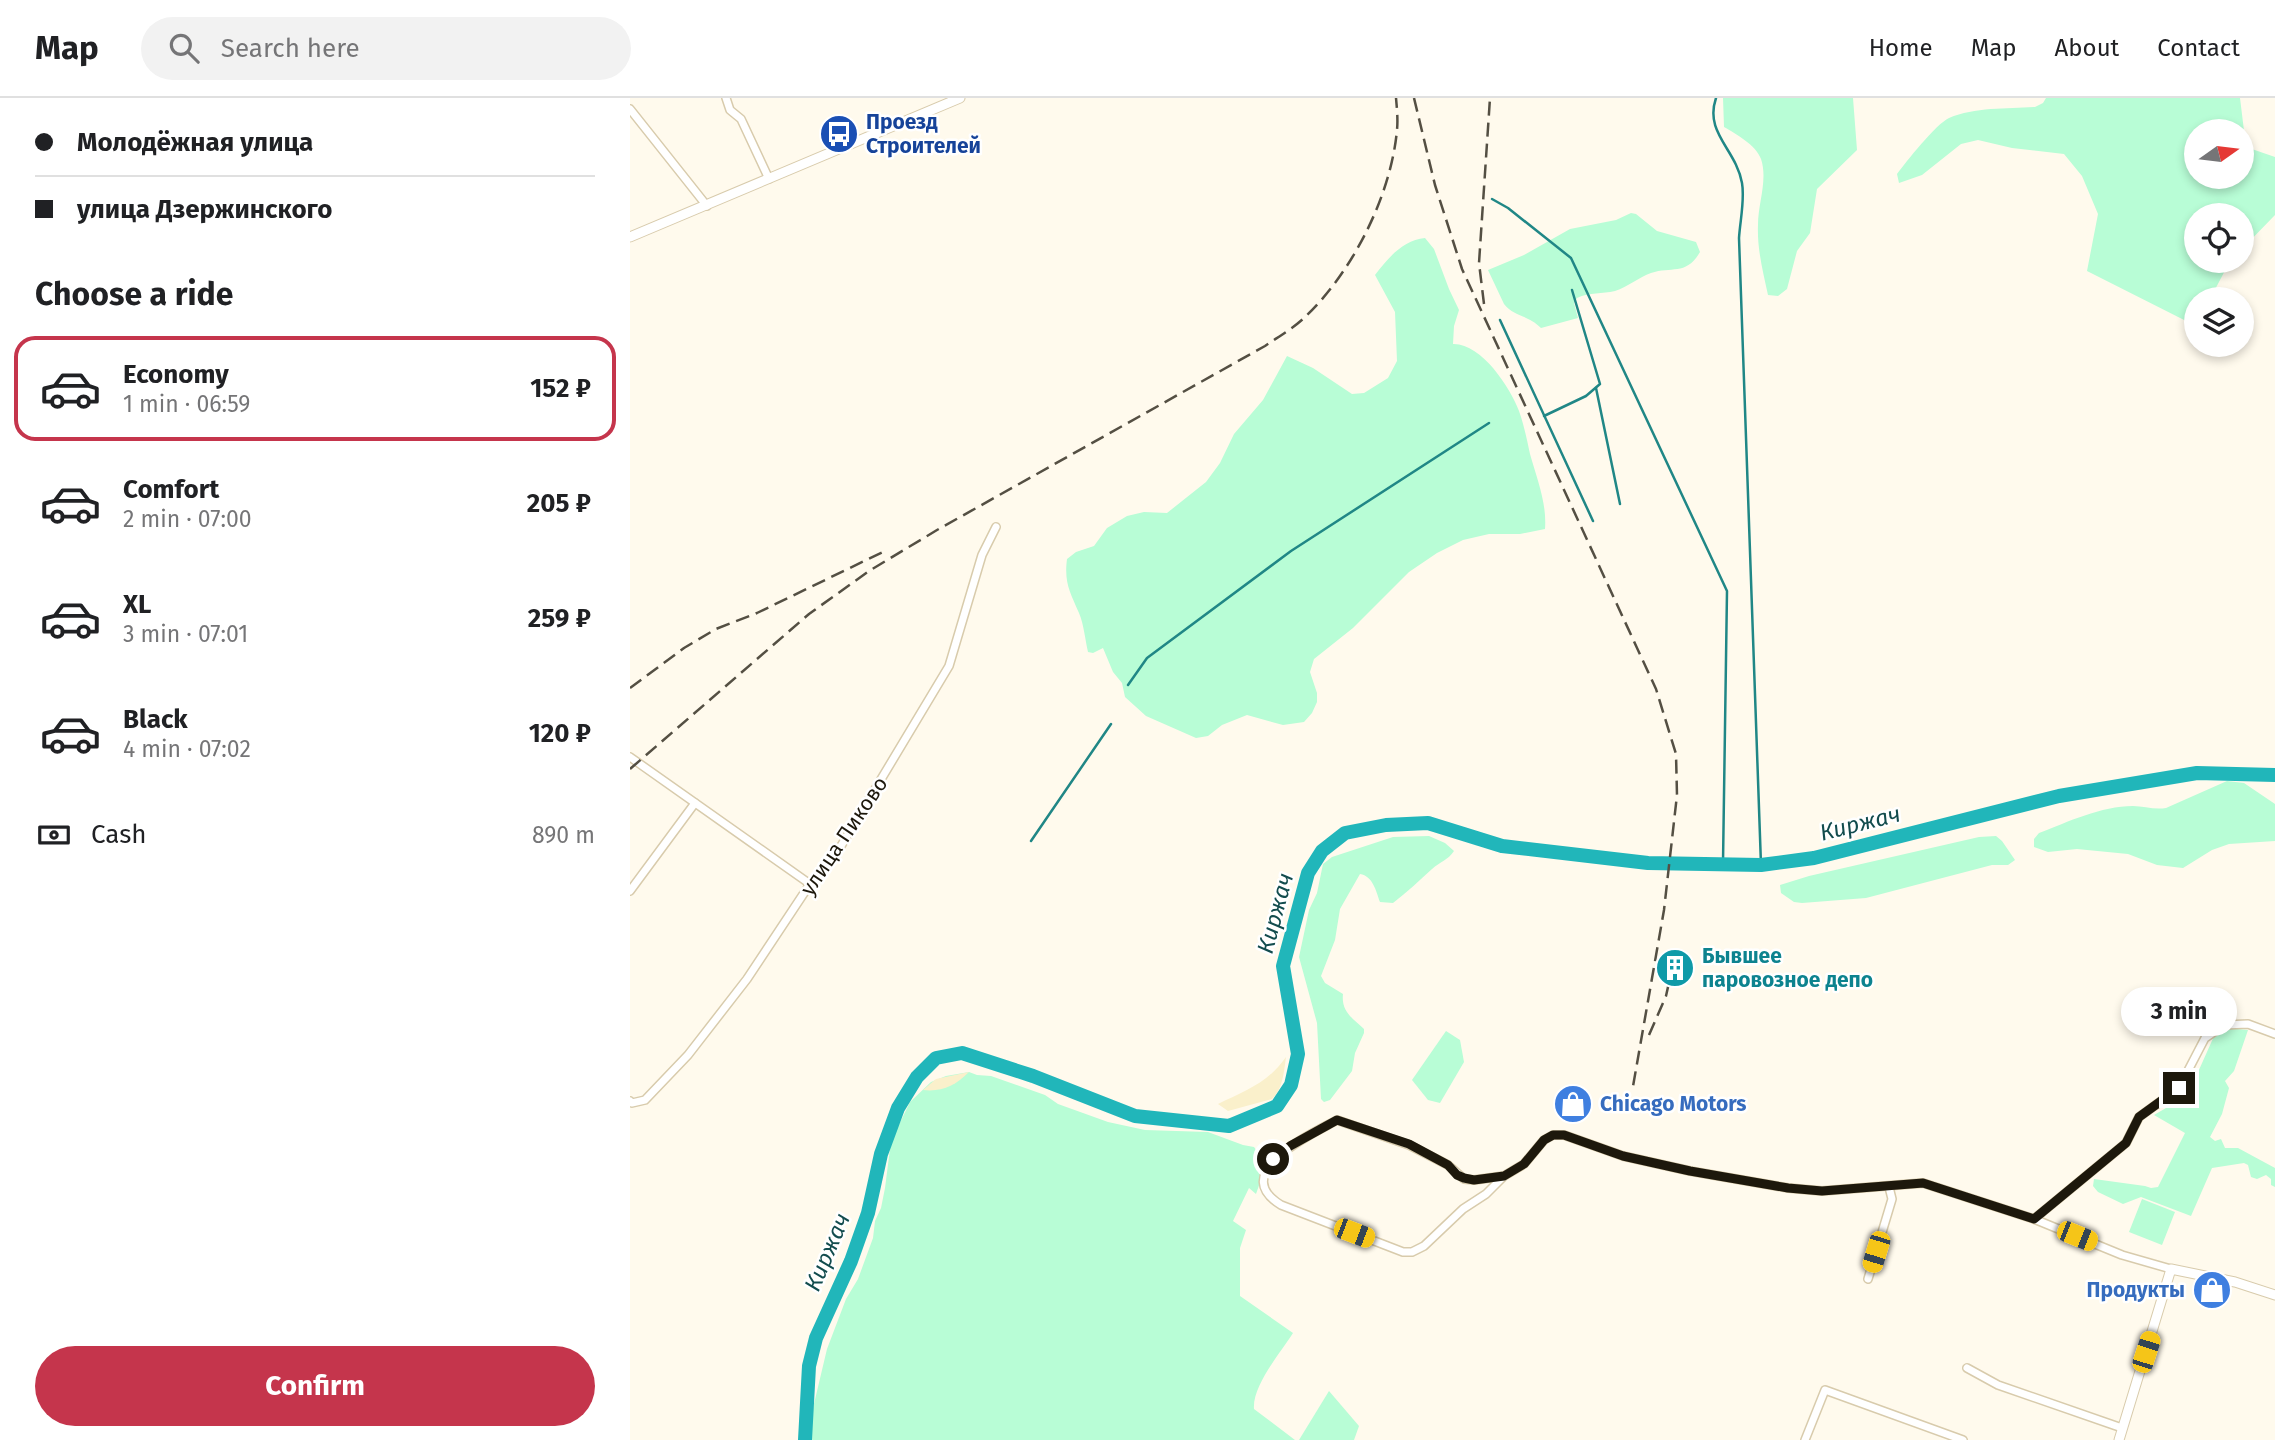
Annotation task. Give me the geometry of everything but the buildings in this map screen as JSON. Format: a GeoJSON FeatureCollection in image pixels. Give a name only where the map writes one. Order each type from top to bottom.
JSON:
{"type":"FeatureCollection","features":[{"type":"Feature","properties":{"kind":"street"},"geometry":{"type":"LineString","coordinates":[[726,98],[730,110],[741,119],[769,179]]}},
{"type":"Feature","properties":{"kind":"street"},"geometry":{"type":"LineString","coordinates":[[630,237],[960,98]]}},
{"type":"Feature","properties":{"kind":"street"},"geometry":{"type":"LineString","coordinates":[[630,109],[706,206]]}},
{"type":"Feature","properties":{"kind":"street","name":"улица Пиково"},"geometry":{"type":"LineString","coordinates":[[630,1101],[645,1101],[688,1055],[747,979],[810,884],[841,846],[949,666],[982,555],[996,527]]}},
{"type":"Feature","properties":{"kind":"street"},"geometry":{"type":"LineString","coordinates":[[630,757],[810,884]]}},
{"type":"Feature","properties":{"kind":"street"},"geometry":{"type":"LineString","coordinates":[[630,891],[695,803]]}},
{"type":"Feature","properties":{"kind":"street"},"geometry":{"type":"LineString","coordinates":[[2034,1219],[2126,1143],[2139,1117],[2179,1088],[2205,1038],[2224,1025],[2248,1024],[2275,1034]]}},
{"type":"Feature","properties":{"kind":"street"},"geometry":{"type":"LineString","coordinates":[[1504,1176],[1474,1180],[1464,1178],[1448,1165],[1409,1144],[1337,1120],[1290,1146],[1273,1159],[1266,1172],[1264,1187],[1270,1199],[1281,1205],[1403,1252],[1412,1252],[1424,1246],[1504,1176],[1524,1164],[1544,1140],[1553,1135],[1564,1135],[1623,1156],[1788,1188],[1822,1191],[1923,1183],[2034,1219],[2122,1255],[2171,1269],[2235,1282],[2275,1295]]}},
{"type":"Feature","properties":{"kind":"street"},"geometry":{"type":"LineString","coordinates":[[1868,1279],[1892,1199],[1889,1186]]}},
{"type":"Feature","properties":{"kind":"street"},"geometry":{"type":"LineString","coordinates":[[2119,1440],[2171,1269]]}},
{"type":"Feature","properties":{"kind":"street"},"geometry":{"type":"LineString","coordinates":[[1967,1368],[1998,1385],[2122,1428]]}},
{"type":"Feature","properties":{"kind":"street"},"geometry":{"type":"LineString","coordinates":[[1805,1440],[1825,1390],[1963,1440]]}},
{"type":"Feature","properties":{"kind":"green space"},"geometry":{"type":"Polygon","coordinates":[[[1723,98],[1853,98],[1857,150],[1817,189],[1810,233],[1797,251],[1787,289],[1778,296],[1768,295],[1759,252],[1758,217],[1763,175],[1761,159],[1750,145],[1724,127],[1723,98]]]}},
{"type":"Feature","properties":{"kind":"green space"},"geometry":{"type":"Polygon","coordinates":[[[2046,98],[2240,98],[2243,119],[2184,119],[2184,189],[2254,189],[2254,150],[2275,157],[2275,215],[2254,237],[2254,203],[2184,203],[2184,273],[2224,273],[2216,287],[2184,287],[2184,320],[2087,271],[2098,214],[2082,176],[2064,154],[2012,148],[1978,140],[1961,144],[1922,175],[1899,183],[1897,174],[1901,168],[1929,135],[1949,118],[1991,109],[2035,107],[2046,98]]]}},
{"type":"Feature","properties":{"kind":"green space"},"geometry":{"type":"Polygon","coordinates":[[[1631,213],[1657,231],[1696,242],[1700,252],[1695,260],[1678,269],[1651,273],[1615,291],[1577,298],[1574,303],[1578,318],[1541,328],[1504,304],[1488,270],[1524,255],[1570,229],[1616,220],[1631,213]]]}},
{"type":"Feature","properties":{"kind":"green space"},"geometry":{"type":"Polygon","coordinates":[[[1425,238],[1434,249],[1459,310],[1454,326],[1453,344],[1464,346],[1484,358],[1502,379],[1519,411],[1543,500],[1545,529],[1520,534],[1489,534],[1463,540],[1409,572],[1353,628],[1314,659],[1310,672],[1317,702],[1304,722],[1283,725],[1247,715],[1222,725],[1208,736],[1196,738],[1146,716],[1125,697],[1122,683],[1113,672],[1103,648],[1093,653],[1088,652],[1081,618],[1067,581],[1067,559],[1076,552],[1094,546],[1107,528],[1127,516],[1144,512],[1167,513],[1206,482],[1220,463],[1234,434],[1263,400],[1287,356],[1313,368],[1352,394],[1364,393],[1388,378],[1397,361],[1395,312],[1375,275],[1403,246],[1425,238]]]}},
{"type":"Feature","properties":{"kind":"green space"},"geometry":{"type":"Polygon","coordinates":[[[2227,781],[2244,783],[2275,804],[2275,841],[2229,844],[2212,850],[2183,868],[2157,865],[2128,854],[2077,849],[2048,852],[2034,847],[2034,839],[2039,833],[2085,815],[2121,807],[2166,808],[2227,781]]]}},
{"type":"Feature","properties":{"kind":"green space"},"geometry":{"type":"Polygon","coordinates":[[[1429,836],[1445,843],[1454,851],[1408,891],[1393,903],[1380,902],[1371,881],[1360,874],[1340,909],[1335,940],[1321,976],[1325,983],[1343,994],[1346,1010],[1364,1029],[1364,1033],[1355,1053],[1352,1071],[1330,1100],[1324,1102],[1321,1099],[1317,1023],[1299,957],[1323,864],[1332,857],[1393,837],[1429,836]]]}},
{"type":"Feature","properties":{"kind":"green space"},"geometry":{"type":"Polygon","coordinates":[[[1996,836],[2015,860],[2008,865],[1992,865],[1866,898],[1802,903],[1794,902],[1781,893],[1780,885],[1809,876],[1979,837],[1996,836]]]}},
{"type":"Feature","properties":{"kind":"green space"},"geometry":{"type":"Polygon","coordinates":[[[2227,1028],[2248,1030],[2234,1071],[2225,1081],[2229,1088],[2222,1114],[2210,1137],[2215,1141],[2221,1139],[2225,1148],[2238,1148],[2275,1168],[2275,1187],[2266,1175],[2257,1179],[2251,1177],[2248,1165],[2244,1163],[2212,1168],[2191,1216],[2141,1197],[2123,1204],[2098,1192],[2093,1186],[2094,1179],[2158,1187],[2185,1133],[2154,1115],[2186,1099],[2215,1034],[2227,1028]]]}},
{"type":"Feature","properties":{"kind":"green space"},"geometry":{"type":"Polygon","coordinates":[[[1446,1031],[1460,1040],[1464,1062],[1440,1103],[1428,1100],[1412,1080],[1446,1031]]]}},
{"type":"Feature","properties":{"kind":"green space"},"geometry":{"type":"Polygon","coordinates":[[[969,1072],[991,1076],[1045,1095],[1058,1104],[1108,1122],[1145,1130],[1208,1132],[1254,1147],[1259,1154],[1269,1157],[1256,1194],[1249,1188],[1233,1221],[1246,1230],[1240,1248],[1240,1296],[1293,1333],[1262,1380],[1254,1409],[1295,1440],[811,1440],[813,1408],[827,1349],[873,1238],[885,1188],[891,1141],[910,1102],[931,1082],[969,1072]]]}},
{"type":"Feature","properties":{"kind":"green space"},"geometry":{"type":"Polygon","coordinates":[[[2142,1199],[2175,1212],[2162,1245],[2129,1232],[2142,1199]]]}},
{"type":"Feature","properties":{"kind":"green space"},"geometry":{"type":"Polygon","coordinates":[[[1329,1391],[1359,1426],[1354,1440],[1299,1440],[1329,1391]]]}},
{"type":"Feature","properties":{"kind":"sand"},"geometry":{"type":"Polygon","coordinates":[[[1286,1057],[1281,1085],[1272,1099],[1228,1111],[1218,1104],[1264,1080],[1286,1057]]]}},
{"type":"Feature","properties":{"kind":"sand"},"geometry":{"type":"Polygon","coordinates":[[[969,1072],[948,1087],[923,1090],[936,1079],[969,1072]]]}},
{"type":"Feature","properties":{"kind":"waterway"},"geometry":{"type":"LineString","coordinates":[[1716,98],[1714,121],[1739,171],[1743,190],[1739,238],[1761,865]]}},
{"type":"Feature","properties":{"kind":"waterway"},"geometry":{"type":"LineString","coordinates":[[1492,199],[1508,208],[1571,258],[1727,591],[1723,863]]}},
{"type":"Feature","properties":{"kind":"waterway"},"geometry":{"type":"LineString","coordinates":[[1544,416],[1586,396],[1600,384],[1572,290]]}},
{"type":"Feature","properties":{"kind":"waterway"},"geometry":{"type":"LineString","coordinates":[[1500,320],[1593,521]]}},
{"type":"Feature","properties":{"kind":"waterway"},"geometry":{"type":"LineString","coordinates":[[1596,388],[1620,504]]}},
{"type":"Feature","properties":{"kind":"waterway"},"geometry":{"type":"LineString","coordinates":[[1128,685],[1147,658],[1291,551],[1489,423]]}},
{"type":"Feature","properties":{"kind":"waterway"},"geometry":{"type":"LineString","coordinates":[[1031,841],[1111,724]]}},
{"type":"Feature","properties":{"kind":"waterway","name":"Киржач"},"geometry":{"type":"LineString","coordinates":[[805,1440],[809,1366],[816,1338],[851,1261],[868,1213],[881,1154],[898,1108],[917,1077],[936,1058],[962,1053],[1033,1076],[1135,1116],[1229,1126],[1277,1106],[1291,1085],[1298,1054],[1283,966],[1308,873],[1322,851],[1345,833],[1386,825],[1428,823],[1502,846],[1648,863],[1761,865],[1814,858],[2059,796],[2197,773],[2275,775]]}},
{"type":"Feature","properties":{"kind":"railway"},"geometry":{"type":"LineString","coordinates":[[630,769],[809,614],[869,571],[1265,346],[1304,318],[1338,279],[1378,207],[1393,155],[1397,126],[1396,98]]}},
{"type":"Feature","properties":{"kind":"railway"},"geometry":{"type":"LineString","coordinates":[[1414,98],[1435,185],[1462,269],[1656,689],[1676,754],[1677,795],[1664,910],[1632,1092]]}},
{"type":"Feature","properties":{"kind":"railway"},"geometry":{"type":"LineString","coordinates":[[1484,304],[1479,263],[1490,98]]}},
{"type":"Feature","properties":{"kind":"railway"},"geometry":{"type":"LineString","coordinates":[[630,688],[684,648],[716,629],[757,613],[887,550]]}},
{"type":"Feature","properties":{"kind":"railway"},"geometry":{"type":"LineString","coordinates":[[1649,1035],[1666,996],[1670,978]]}},
{"type":"Feature","properties":{"kind":"place","name":"Проезд Строителей"},"geometry":{"type":"Point","coordinates":[839,134]}},
{"type":"Feature","properties":{"kind":"place","name":"Бывшее паровозное депо"},"geometry":{"type":"Point","coordinates":[1675,968]}},
{"type":"Feature","properties":{"kind":"place","name":"Chicago Motors"},"geometry":{"type":"Point","coordinates":[1573,1104]}},
{"type":"Feature","properties":{"kind":"place","name":"Продукты"},"geometry":{"type":"Point","coordinates":[2212,1290]}},
{"type":"Feature","properties":{"kind":"route"},"geometry":{"type":"LineString","coordinates":[[1273,1159],[1290,1146],[1337,1120],[1409,1144],[1448,1165],[1457,1175],[1474,1180],[1504,1176],[1524,1164],[1544,1140],[1553,1135],[1564,1135],[1623,1156],[1788,1188],[1822,1191],[1923,1183],[2034,1219],[2126,1143],[2139,1117],[2179,1088]]}}]}
